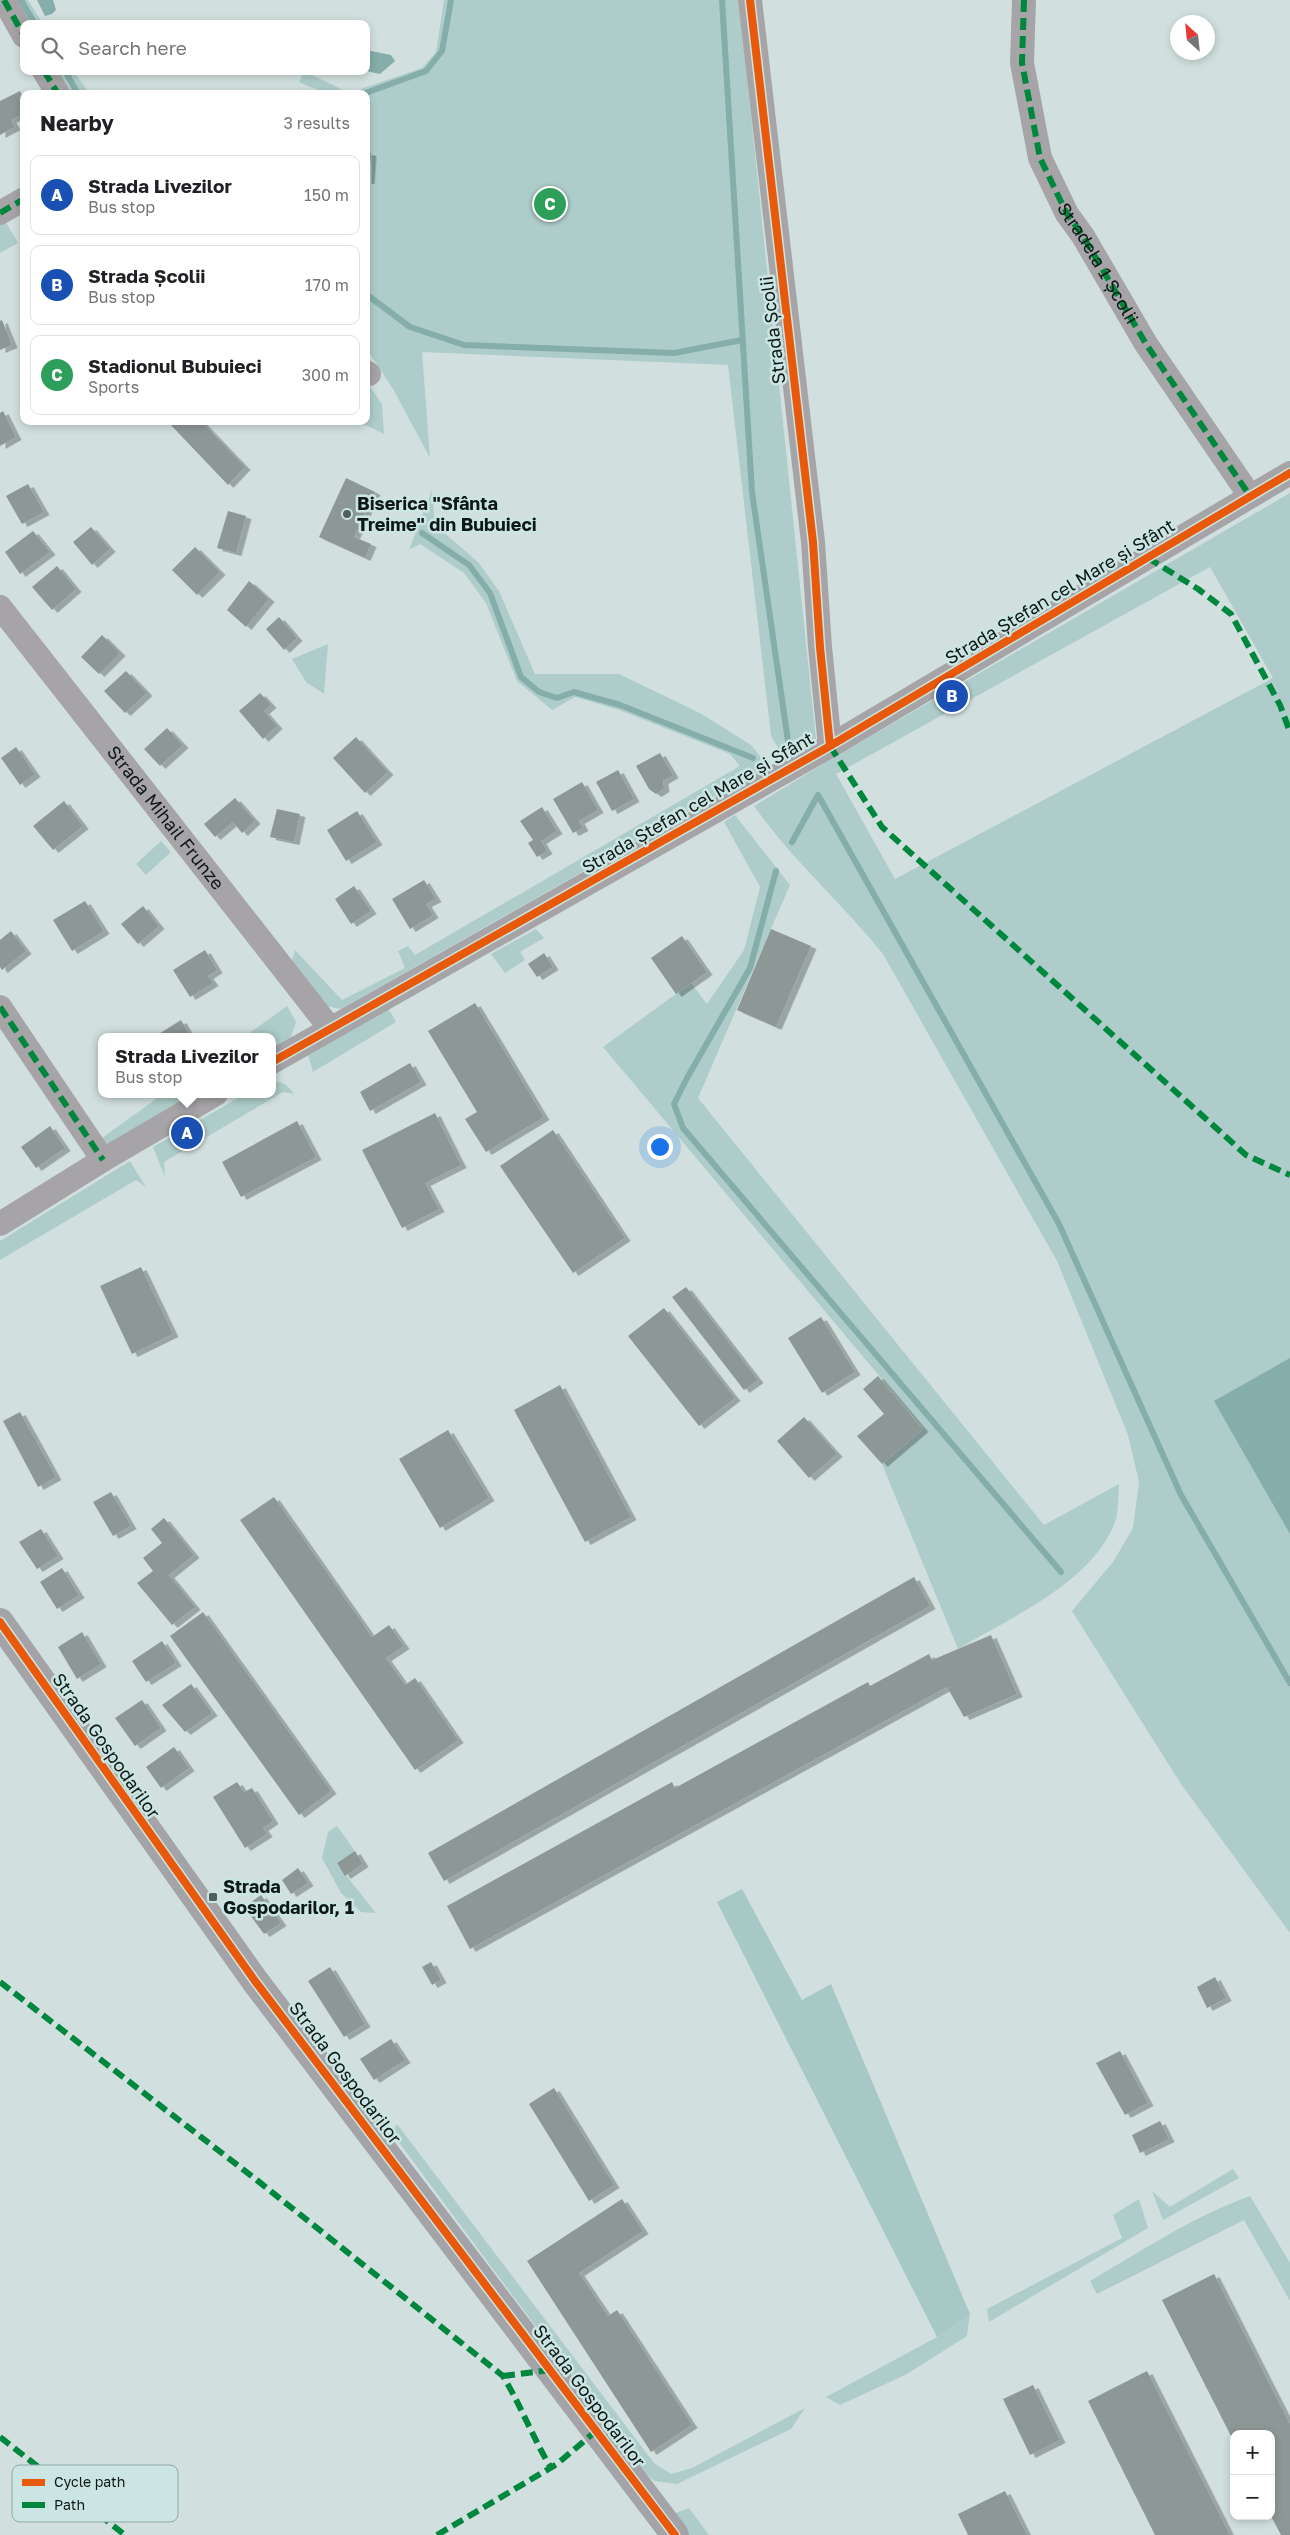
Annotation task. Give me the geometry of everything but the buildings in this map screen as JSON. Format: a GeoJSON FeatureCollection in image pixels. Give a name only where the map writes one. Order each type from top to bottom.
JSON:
{"type":"FeatureCollection","features":[{"type":"Feature","properties":{"kind":"street"},"geometry":{"type":"LineString","coordinates":[[4,0],[20,29]]}},
{"type":"Feature","properties":{"kind":"street","name":"Strada Școlii"},"geometry":{"type":"LineString","coordinates":[[750,0],[813,542],[820,646],[830,746]]}},
{"type":"Feature","properties":{"kind":"street","name":"Stradela 1 Școlii"},"geometry":{"type":"LineString","coordinates":[[1024,0],[1022,63],[1040,158],[1067,214],[1083,236],[1146,344],[1250,496]]}},
{"type":"Feature","properties":{"kind":"street"},"geometry":{"type":"LineString","coordinates":[[46,75],[56,90]]}},
{"type":"Feature","properties":{"kind":"street"},"geometry":{"type":"LineString","coordinates":[[0,213],[20,201]]}},
{"type":"Feature","properties":{"kind":"street","name":"Strada Ștefan cel Mare și Sfânt"},"geometry":{"type":"LineString","coordinates":[[276,1060],[830,746],[1290,474]]}},
{"type":"Feature","properties":{"kind":"street","name":"Strada Mihail Frunze"},"geometry":{"type":"LineString","coordinates":[[0,607],[330,1028]]}},
{"type":"Feature","properties":{"kind":"street"},"geometry":{"type":"LineString","coordinates":[[0,1007],[103,1160]]}},
{"type":"Feature","properties":{"kind":"street"},"geometry":{"type":"LineString","coordinates":[[0,1224],[103,1160],[209,1098]]}},
{"type":"Feature","properties":{"kind":"street","name":"Strada Gospodarilor"},"geometry":{"type":"LineString","coordinates":[[0,1622],[256,1981],[675,2535]]}},
{"type":"Feature","properties":{"kind":"shaded area"},"geometry":{"type":"Polygon","coordinates":[[[11,0],[28,0],[40,20],[23,20],[11,0]]]}},
{"type":"Feature","properties":{"kind":"shaded area"},"geometry":{"type":"Polygon","coordinates":[[[37,0],[53,0],[56,10],[52,14],[45,16],[37,0]]]}},
{"type":"Feature","properties":{"kind":"shaded area"},"geometry":{"type":"Polygon","coordinates":[[[444,0],[739,0],[816,739],[784,757],[771,736],[728,365],[422,352],[430,458],[393,389],[370,354],[370,90],[358,90],[422,68],[436,52],[444,0]]]}},
{"type":"Feature","properties":{"kind":"shaded area"},"geometry":{"type":"Polygon","coordinates":[[[370,51],[391,55],[395,61],[380,74],[370,72],[370,51]]]}},
{"type":"Feature","properties":{"kind":"shaded area"},"geometry":{"type":"Polygon","coordinates":[[[55,75],[76,75],[87,90],[64,90],[55,75]]]}},
{"type":"Feature","properties":{"kind":"shaded area"},"geometry":{"type":"Polygon","coordinates":[[[302,75],[312,75],[343,90],[318,90],[299,82],[302,75]]]}},
{"type":"Feature","properties":{"kind":"shaded area"},"geometry":{"type":"Polygon","coordinates":[[[2,216],[18,243],[0,253],[0,218],[2,216]]]}},
{"type":"Feature","properties":{"kind":"shaded area"},"geometry":{"type":"Polygon","coordinates":[[[370,387],[382,404],[384,434],[365,425],[370,425],[370,387]]]}},
{"type":"Feature","properties":{"kind":"shaded area"},"geometry":{"type":"Polygon","coordinates":[[[432,490],[435,525],[478,562],[499,591],[535,674],[619,674],[700,713],[751,745],[768,766],[341,1009],[326,1006],[292,960],[295,950],[342,1000],[405,968],[398,951],[408,946],[415,955],[740,766],[730,754],[619,710],[575,697],[552,710],[517,681],[486,603],[464,573],[420,544],[409,550],[432,490]]]}},
{"type":"Feature","properties":{"kind":"shaded area"},"geometry":{"type":"Polygon","coordinates":[[[1290,493],[1290,1933],[1181,1784],[1072,1611],[1113,1562],[1133,1528],[1139,1482],[1128,1435],[1057,1261],[883,954],[784,845],[754,806],[828,761],[1290,493]],[[1210,567],[836,774],[895,879],[1273,678],[1210,567]]]}},
{"type":"Feature","properties":{"kind":"shaded area"},"geometry":{"type":"Polygon","coordinates":[[[328,644],[324,694],[306,682],[292,659],[328,644]]]}},
{"type":"Feature","properties":{"kind":"shaded area"},"geometry":{"type":"Polygon","coordinates":[[[735,815],[790,885],[698,1098],[1044,1525],[1119,1484],[1118,1508],[1115,1522],[1104,1544],[1088,1563],[1069,1581],[1048,1596],[958,1649],[882,1464],[923,1428],[603,1047],[691,983],[707,1004],[744,950],[760,887],[724,822],[735,815]]]}},
{"type":"Feature","properties":{"kind":"shaded area"},"geometry":{"type":"Polygon","coordinates":[[[161,841],[171,852],[146,875],[136,864],[161,841]]]}},
{"type":"Feature","properties":{"kind":"shaded area"},"geometry":{"type":"Polygon","coordinates":[[[536,929],[544,938],[520,952],[525,960],[505,973],[491,954],[536,929]]]}},
{"type":"Feature","properties":{"kind":"shaded area"},"geometry":{"type":"Polygon","coordinates":[[[287,1006],[296,1022],[290,1040],[276,1048],[276,1033],[250,1033],[287,1006]]]}},
{"type":"Feature","properties":{"kind":"shaded area"},"geometry":{"type":"Polygon","coordinates":[[[388,1008],[396,1022],[313,1072],[308,1055],[388,1008]]]}},
{"type":"Feature","properties":{"kind":"shaded area"},"geometry":{"type":"Polygon","coordinates":[[[276,1082],[284,1084],[294,1094],[283,1092],[276,1096],[276,1082]]]}},
{"type":"Feature","properties":{"kind":"shaded area"},"geometry":{"type":"Polygon","coordinates":[[[157,1098],[193,1098],[110,1149],[102,1138],[157,1098]]]}},
{"type":"Feature","properties":{"kind":"shaded area"},"geometry":{"type":"Polygon","coordinates":[[[238,1098],[273,1098],[164,1162],[165,1177],[153,1147],[238,1098]]]}},
{"type":"Feature","properties":{"kind":"shaded area"},"geometry":{"type":"Polygon","coordinates":[[[130,1161],[146,1187],[136,1180],[0,1260],[0,1241],[130,1161]]]}},
{"type":"Feature","properties":{"kind":"shaded area"},"geometry":{"type":"Polygon","coordinates":[[[1290,1358],[1290,1534],[1214,1401],[1290,1358]]]}},
{"type":"Feature","properties":{"kind":"shaded area"},"geometry":{"type":"Polygon","coordinates":[[[337,1826],[355,1851],[337,1864],[376,1913],[361,1912],[341,1893],[322,1858],[328,1832],[337,1826]]]}},
{"type":"Feature","properties":{"kind":"shaded area"},"geometry":{"type":"Polygon","coordinates":[[[742,1889],[802,2000],[831,1984],[970,2314],[937,2337],[717,1902],[742,1889]]]}},
{"type":"Feature","properties":{"kind":"shaded area"},"geometry":{"type":"Polygon","coordinates":[[[397,2124],[654,2463],[671,2474],[692,2468],[805,2408],[791,2429],[677,2484],[654,2481],[642,2470],[392,2133],[397,2124]]]}},
{"type":"Feature","properties":{"kind":"shaded area"},"geometry":{"type":"Polygon","coordinates":[[[1233,2169],[1239,2178],[1163,2220],[1152,2191],[1170,2207],[1233,2169]]]}},
{"type":"Feature","properties":{"kind":"shaded area"},"geometry":{"type":"Polygon","coordinates":[[[1250,2196],[1290,2263],[1290,2301],[1244,2220],[1097,2294],[1090,2281],[1188,2224],[1250,2196]]]}},
{"type":"Feature","properties":{"kind":"shaded area"},"geometry":{"type":"Polygon","coordinates":[[[1139,2199],[1148,2228],[989,2322],[987,2309],[1122,2238],[1113,2215],[1139,2199]]]}},
{"type":"Feature","properties":{"kind":"shaded area"},"geometry":{"type":"Polygon","coordinates":[[[970,2314],[967,2336],[907,2374],[840,2405],[826,2397],[937,2337],[970,2314]]]}},
{"type":"Feature","properties":{"kind":"shaded area"},"geometry":{"type":"Polygon","coordinates":[[[689,2508],[709,2535],[689,2535],[673,2514],[689,2508]]]}},
{"type":"Feature","properties":{"kind":"waterway"},"geometry":{"type":"LineString","coordinates":[[21,0],[33,20]]}},
{"type":"Feature","properties":{"kind":"waterway"},"geometry":{"type":"LineString","coordinates":[[370,91],[426,71],[442,51],[451,0]]}},
{"type":"Feature","properties":{"kind":"waterway"},"geometry":{"type":"LineString","coordinates":[[722,0],[752,492],[788,741]]}},
{"type":"Feature","properties":{"kind":"waterway"},"geometry":{"type":"LineString","coordinates":[[67,75],[76,90]]}},
{"type":"Feature","properties":{"kind":"waterway"},"geometry":{"type":"LineString","coordinates":[[370,297],[410,327],[464,345],[674,353],[742,340]]}},
{"type":"Feature","properties":{"kind":"waterway"},"geometry":{"type":"LineString","coordinates":[[422,533],[469,565],[490,593],[521,677],[539,692],[557,698],[574,692],[620,705],[753,758]]}},
{"type":"Feature","properties":{"kind":"waterway"},"geometry":{"type":"LineString","coordinates":[[818,795],[1059,1224],[1181,1495],[1290,1683]]}},
{"type":"Feature","properties":{"kind":"waterway"},"geometry":{"type":"LineString","coordinates":[[792,842],[818,795]]}},
{"type":"Feature","properties":{"kind":"waterway"},"geometry":{"type":"LineString","coordinates":[[776,871],[750,968],[674,1104],[683,1128],[1061,1572]]}},
{"type":"Feature","properties":{"kind":"marked path"},"geometry":{"type":"LineString","coordinates":[[4,0],[20,29]]}},
{"type":"Feature","properties":{"kind":"marked path"},"geometry":{"type":"LineString","coordinates":[[1024,0],[1022,63],[1040,158],[1067,214],[1083,236],[1146,344],[1250,496]]}},
{"type":"Feature","properties":{"kind":"marked path"},"geometry":{"type":"LineString","coordinates":[[46,75],[56,90]]}},
{"type":"Feature","properties":{"kind":"marked path"},"geometry":{"type":"LineString","coordinates":[[0,213],[20,201]]}},
{"type":"Feature","properties":{"kind":"marked path"},"geometry":{"type":"LineString","coordinates":[[1148,558],[1198,589],[1231,614],[1280,705],[1290,732]]}},
{"type":"Feature","properties":{"kind":"marked path"},"geometry":{"type":"LineString","coordinates":[[830,746],[882,827],[1246,1155],[1290,1175]]}},
{"type":"Feature","properties":{"kind":"marked path"},"geometry":{"type":"LineString","coordinates":[[0,1007],[103,1160]]}},
{"type":"Feature","properties":{"kind":"marked path"},"geometry":{"type":"LineString","coordinates":[[0,1982],[258,2181],[503,2376],[551,2468]]}},
{"type":"Feature","properties":{"kind":"marked path"},"geometry":{"type":"LineString","coordinates":[[503,2376],[550,2370]]}},
{"type":"Feature","properties":{"kind":"marked path"},"geometry":{"type":"LineString","coordinates":[[437,2535],[557,2464],[596,2431]]}},
{"type":"Feature","properties":{"kind":"marked path"},"geometry":{"type":"LineString","coordinates":[[0,2437],[36,2465]]}},
{"type":"Feature","properties":{"kind":"marked path"},"geometry":{"type":"LineString","coordinates":[[108,2522],[125,2535]]}},
{"type":"Feature","properties":{"kind":"cycle path"},"geometry":{"type":"LineString","coordinates":[[750,0],[813,542],[820,647],[830,746]]}},
{"type":"Feature","properties":{"kind":"cycle path"},"geometry":{"type":"LineString","coordinates":[[276,1060],[830,746],[1290,473]]}},
{"type":"Feature","properties":{"kind":"cycle path"},"geometry":{"type":"LineString","coordinates":[[0,1622],[255,1981],[675,2535]]}},
{"type":"Feature","properties":{"kind":"place","name":"Stadionul Bubuieci"},"geometry":{"type":"Point","coordinates":[550,204]}},
{"type":"Feature","properties":{"kind":"place","name":"Biserica \"Sfânta Treime\" din Bubuieci"},"geometry":{"type":"Point","coordinates":[347,514]}},
{"type":"Feature","properties":{"kind":"place","name":"Strada Școlii"},"geometry":{"type":"Point","coordinates":[952,696]}},
{"type":"Feature","properties":{"kind":"place","name":"Strada Livezilor"},"geometry":{"type":"Point","coordinates":[187,1133]}},
{"type":"Feature","properties":{"kind":"place","name":"Strada Gospodarilor, 1"},"geometry":{"type":"Point","coordinates":[213,1897]}}]}
